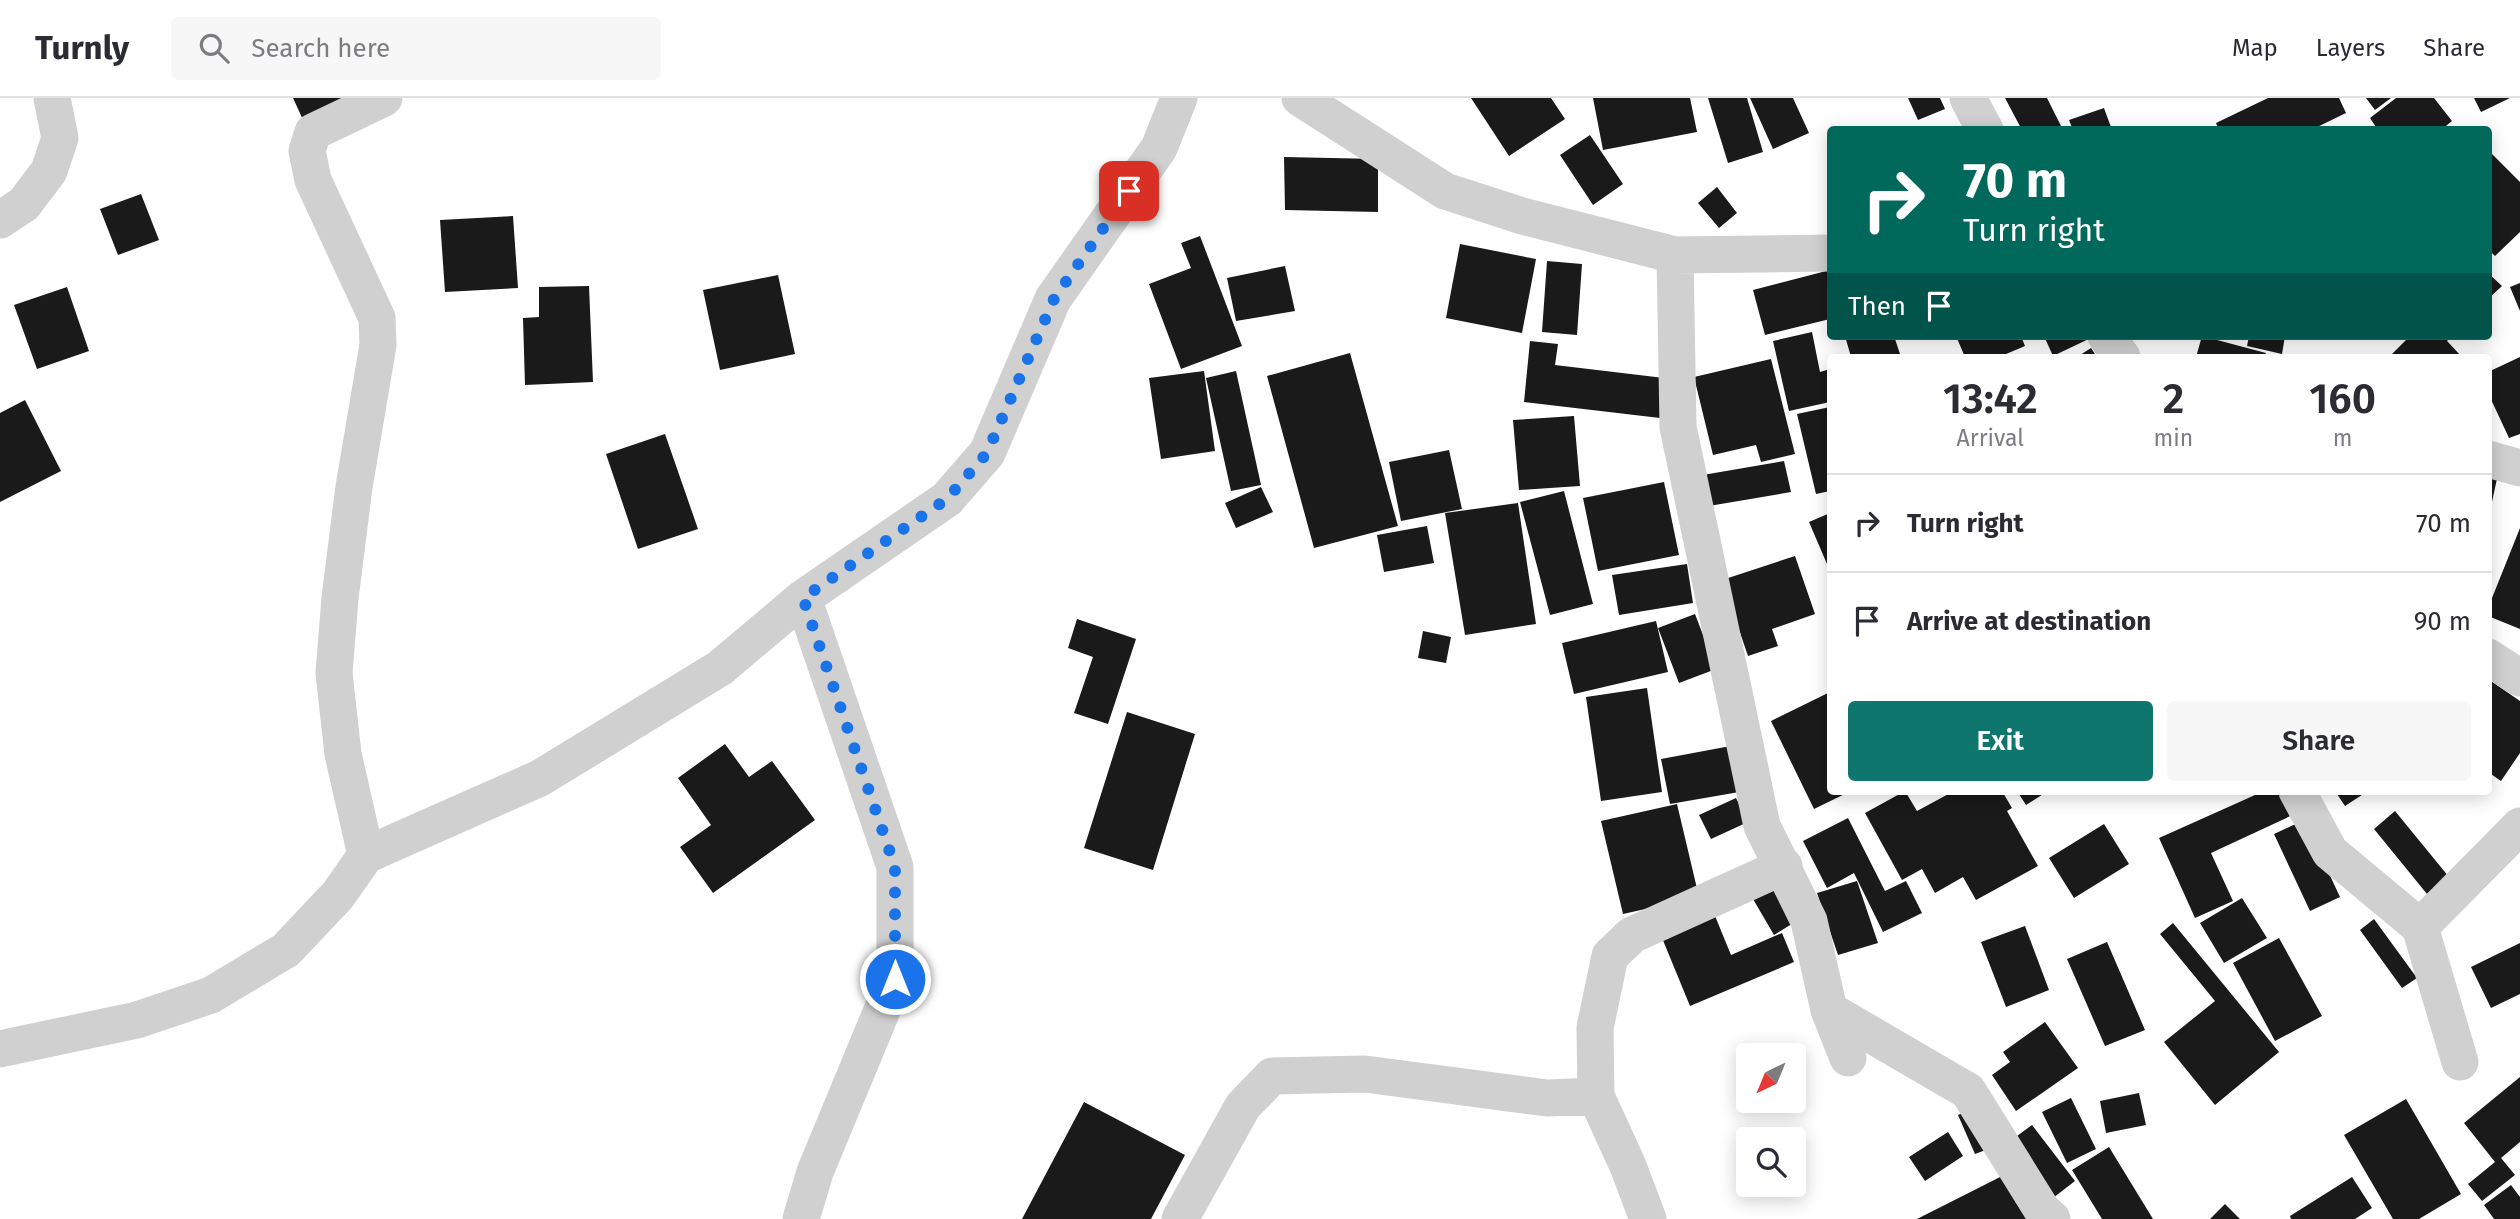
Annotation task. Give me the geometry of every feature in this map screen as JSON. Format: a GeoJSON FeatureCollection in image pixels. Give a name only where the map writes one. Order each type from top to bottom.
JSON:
{"type":"FeatureCollection","features":[{"type":"Feature","properties":{"kind":"street"},"geometry":{"type":"LineString","coordinates":[[0,220],[24,204],[49,171],[60,138],[52,98]]}},
{"type":"Feature","properties":{"kind":"street"},"geometry":{"type":"LineString","coordinates":[[366,855],[343,754],[334,673],[354,487],[378,345],[377,318],[313,180],[307,151],[313,132],[384,98]]}},
{"type":"Feature","properties":{"kind":"street"},"geometry":{"type":"LineString","coordinates":[[0,1049],[137,1020],[211,995],[286,950],[338,895],[366,855],[540,778],[720,668],[803,598],[947,499],[987,453],[1054,299],[1158,148],[1179,98]]}},
{"type":"Feature","properties":{"kind":"street"},"geometry":{"type":"LineString","coordinates":[[1300,98],[1445,191],[1522,216],[1675,255],[1827,253]]}},
{"type":"Feature","properties":{"kind":"street"},"geometry":{"type":"LineString","coordinates":[[1968,98],[1983,126]]}},
{"type":"Feature","properties":{"kind":"street"},"geometry":{"type":"LineString","coordinates":[[1675,255],[1678,427],[1762,826],[1809,921],[1829,1010],[1848,1058]]}},
{"type":"Feature","properties":{"kind":"street"},"geometry":{"type":"LineString","coordinates":[[2109,340],[2120,354]]}},
{"type":"Feature","properties":{"kind":"street"},"geometry":{"type":"LineString","coordinates":[[2492,461],[2520,468]]}},
{"type":"Feature","properties":{"kind":"street"},"geometry":{"type":"LineString","coordinates":[[801,1219],[815,1172],[895,979],[895,867],[803,598]]}},
{"type":"Feature","properties":{"kind":"street"},"geometry":{"type":"LineString","coordinates":[[2492,660],[2520,678]]}},
{"type":"Feature","properties":{"kind":"street"},"geometry":{"type":"LineString","coordinates":[[2299,795],[2330,852],[2420,927],[2460,1062]]}},
{"type":"Feature","properties":{"kind":"street"},"geometry":{"type":"LineString","coordinates":[[2420,927],[2520,826]]}},
{"type":"Feature","properties":{"kind":"street"},"geometry":{"type":"LineString","coordinates":[[1648,1219],[1628,1166],[1596,1096],[1595,1028],[1610,956],[1632,935],[1784,866]]}},
{"type":"Feature","properties":{"kind":"street"},"geometry":{"type":"LineString","coordinates":[[1829,1010],[1968,1091],[2042,1210],[2052,1219]]}},
{"type":"Feature","properties":{"kind":"street"},"geometry":{"type":"LineString","coordinates":[[1180,1219],[1242,1106],[1272,1076],[1365,1074],[1547,1098],[1596,1096]]}},
{"type":"Feature","properties":{"kind":"building"},"geometry":{"type":"Polygon","coordinates":[[[293,98],[343,98],[304,122],[293,98]]]}},
{"type":"Feature","properties":{"kind":"building"},"geometry":{"type":"Polygon","coordinates":[[[1471,98],[1551,98],[1565,119],[1509,156],[1471,98]]]}},
{"type":"Feature","properties":{"kind":"building"},"geometry":{"type":"Polygon","coordinates":[[[1593,98],[1690,98],[1697,132],[1603,150],[1593,98]]]}},
{"type":"Feature","properties":{"kind":"building"},"geometry":{"type":"Polygon","coordinates":[[[1708,98],[1747,98],[1763,152],[1728,163],[1708,98]]]}},
{"type":"Feature","properties":{"kind":"building"},"geometry":{"type":"Polygon","coordinates":[[[1750,98],[1793,98],[1809,133],[1773,149],[1750,98]]]}},
{"type":"Feature","properties":{"kind":"building"},"geometry":{"type":"Polygon","coordinates":[[[1908,98],[1940,98],[1945,109],[1918,120],[1908,98]]]}},
{"type":"Feature","properties":{"kind":"building"},"geometry":{"type":"Polygon","coordinates":[[[2005,98],[2047,98],[2061,126],[2020,126],[2005,98]]]}},
{"type":"Feature","properties":{"kind":"building"},"geometry":{"type":"Polygon","coordinates":[[[2268,98],[2339,98],[2346,113],[2319,126],[2217,126],[2216,123],[2268,98]]]}},
{"type":"Feature","properties":{"kind":"building"},"geometry":{"type":"Polygon","coordinates":[[[2366,98],[2391,98],[2375,110],[2366,98]]]}},
{"type":"Feature","properties":{"kind":"building"},"geometry":{"type":"Polygon","coordinates":[[[2396,98],[2434,98],[2452,121],[2446,126],[2375,126],[2370,118],[2396,98]]]}},
{"type":"Feature","properties":{"kind":"building"},"geometry":{"type":"Polygon","coordinates":[[[2474,98],[2510,98],[2481,112],[2474,98]]]}},
{"type":"Feature","properties":{"kind":"building"},"geometry":{"type":"Polygon","coordinates":[[[2104,108],[2111,126],[2071,126],[2069,120],[2104,108]]]}},
{"type":"Feature","properties":{"kind":"building"},"geometry":{"type":"Polygon","coordinates":[[[1590,135],[1623,184],[1593,205],[1560,155],[1590,135]]]}},
{"type":"Feature","properties":{"kind":"building"},"geometry":{"type":"Polygon","coordinates":[[[2492,154],[2520,182],[2520,232],[2495,256],[2492,253],[2492,154]]]}},
{"type":"Feature","properties":{"kind":"building"},"geometry":{"type":"Polygon","coordinates":[[[1284,157],[1378,159],[1378,212],[1285,210],[1284,157]]]}},
{"type":"Feature","properties":{"kind":"building"},"geometry":{"type":"Polygon","coordinates":[[[1717,187],[1737,213],[1719,228],[1698,203],[1717,187]]]}},
{"type":"Feature","properties":{"kind":"building"},"geometry":{"type":"Polygon","coordinates":[[[141,194],[159,240],[118,255],[100,209],[141,194]]]}},
{"type":"Feature","properties":{"kind":"building"},"geometry":{"type":"Polygon","coordinates":[[[513,216],[518,288],[445,292],[440,220],[513,216]]]}},
{"type":"Feature","properties":{"kind":"building"},"geometry":{"type":"Polygon","coordinates":[[[1200,236],[1242,346],[1181,369],[1149,284],[1191,268],[1181,243],[1200,236]]]}},
{"type":"Feature","properties":{"kind":"building"},"geometry":{"type":"Polygon","coordinates":[[[1460,244],[1536,259],[1522,333],[1446,318],[1460,244]]]}},
{"type":"Feature","properties":{"kind":"building"},"geometry":{"type":"Polygon","coordinates":[[[1547,261],[1582,264],[1577,335],[1542,332],[1547,261]]]}},
{"type":"Feature","properties":{"kind":"building"},"geometry":{"type":"Polygon","coordinates":[[[1285,266],[1295,311],[1236,321],[1227,278],[1285,266]]]}},
{"type":"Feature","properties":{"kind":"building"},"geometry":{"type":"Polygon","coordinates":[[[1827,271],[1827,320],[1765,335],[1753,290],[1827,271]]]}},
{"type":"Feature","properties":{"kind":"building"},"geometry":{"type":"Polygon","coordinates":[[[778,275],[795,354],[720,370],[703,290],[778,275]]]}},
{"type":"Feature","properties":{"kind":"building"},"geometry":{"type":"Polygon","coordinates":[[[2492,277],[2502,286],[2492,295],[2492,277]]]}},
{"type":"Feature","properties":{"kind":"building"},"geometry":{"type":"Polygon","coordinates":[[[2520,283],[2520,311],[2510,287],[2520,283]]]}},
{"type":"Feature","properties":{"kind":"building"},"geometry":{"type":"Polygon","coordinates":[[[589,286],[593,382],[525,385],[523,318],[539,317],[539,287],[589,286]]]}},
{"type":"Feature","properties":{"kind":"building"},"geometry":{"type":"Polygon","coordinates":[[[67,287],[89,351],[37,369],[14,305],[67,287]]]}},
{"type":"Feature","properties":{"kind":"building"},"geometry":{"type":"Polygon","coordinates":[[[1812,332],[1820,372],[1827,370],[1827,403],[1789,411],[1773,341],[1812,332]]]}},
{"type":"Feature","properties":{"kind":"building"},"geometry":{"type":"Polygon","coordinates":[[[1846,340],[1895,340],[1900,354],[1850,354],[1846,340]]]}},
{"type":"Feature","properties":{"kind":"building"},"geometry":{"type":"Polygon","coordinates":[[[1958,340],[2023,340],[2025,346],[2006,354],[1964,354],[1958,340]]]}},
{"type":"Feature","properties":{"kind":"building"},"geometry":{"type":"Polygon","coordinates":[[[2046,340],[2087,340],[2057,354],[2052,354],[2046,340]]]}},
{"type":"Feature","properties":{"kind":"building"},"geometry":{"type":"Polygon","coordinates":[[[2201,340],[2217,340],[2266,353],[2266,354],[2197,354],[2201,340]]]}},
{"type":"Feature","properties":{"kind":"building"},"geometry":{"type":"Polygon","coordinates":[[[2248,340],[2284,340],[2282,354],[2247,346],[2248,340]]]}},
{"type":"Feature","properties":{"kind":"building"},"geometry":{"type":"Polygon","coordinates":[[[2406,340],[2448,340],[2459,354],[2392,354],[2406,340]]]}},
{"type":"Feature","properties":{"kind":"building"},"geometry":{"type":"Polygon","coordinates":[[[1530,341],[1558,344],[1555,365],[1664,378],[1660,418],[1524,402],[1530,341]]]}},
{"type":"Feature","properties":{"kind":"building"},"geometry":{"type":"Polygon","coordinates":[[[2091,348],[2095,354],[2082,354],[2091,348]]]}},
{"type":"Feature","properties":{"kind":"building"},"geometry":{"type":"Polygon","coordinates":[[[1350,353],[1398,526],[1314,548],[1267,376],[1350,353]]]}},
{"type":"Feature","properties":{"kind":"building"},"geometry":{"type":"Polygon","coordinates":[[[2520,357],[2520,434],[2509,438],[2492,402],[2492,370],[2520,357]]]}},
{"type":"Feature","properties":{"kind":"building"},"geometry":{"type":"Polygon","coordinates":[[[1771,359],[1795,454],[1761,462],[1756,445],[1713,455],[1694,377],[1771,359]]]}},
{"type":"Feature","properties":{"kind":"building"},"geometry":{"type":"Polygon","coordinates":[[[1204,371],[1215,451],[1161,459],[1149,378],[1204,371]]]}},
{"type":"Feature","properties":{"kind":"building"},"geometry":{"type":"Polygon","coordinates":[[[1236,371],[1261,485],[1231,491],[1206,378],[1236,371]]]}},
{"type":"Feature","properties":{"kind":"building"},"geometry":{"type":"Polygon","coordinates":[[[25,400],[61,471],[0,502],[0,413],[25,400]]]}},
{"type":"Feature","properties":{"kind":"building"},"geometry":{"type":"Polygon","coordinates":[[[1827,408],[1827,492],[1816,494],[1797,414],[1827,408]]]}},
{"type":"Feature","properties":{"kind":"building"},"geometry":{"type":"Polygon","coordinates":[[[1574,416],[1580,486],[1519,490],[1513,420],[1574,416]]]}},
{"type":"Feature","properties":{"kind":"building"},"geometry":{"type":"Polygon","coordinates":[[[665,434],[698,529],[638,549],[606,454],[665,434]]]}},
{"type":"Feature","properties":{"kind":"building"},"geometry":{"type":"Polygon","coordinates":[[[1449,450],[1462,509],[1401,521],[1389,462],[1449,450]]]}},
{"type":"Feature","properties":{"kind":"building"},"geometry":{"type":"Polygon","coordinates":[[[1784,461],[1791,492],[1703,507],[1697,476],[1784,461]]]}},
{"type":"Feature","properties":{"kind":"building"},"geometry":{"type":"Polygon","coordinates":[[[2492,463],[2500,465],[2492,502],[2492,463]]]}},
{"type":"Feature","properties":{"kind":"building"},"geometry":{"type":"Polygon","coordinates":[[[1664,482],[1679,555],[1598,571],[1583,498],[1664,482]]]}},
{"type":"Feature","properties":{"kind":"building"},"geometry":{"type":"Polygon","coordinates":[[[1261,487],[1273,512],[1236,528],[1225,503],[1261,487]]]}},
{"type":"Feature","properties":{"kind":"building"},"geometry":{"type":"Polygon","coordinates":[[[1564,491],[1593,604],[1550,615],[1520,502],[1564,491]]]}},
{"type":"Feature","properties":{"kind":"building"},"geometry":{"type":"Polygon","coordinates":[[[1518,503],[1536,624],[1465,635],[1445,513],[1518,503]]]}},
{"type":"Feature","properties":{"kind":"building"},"geometry":{"type":"Polygon","coordinates":[[[1827,514],[1827,564],[1809,522],[1827,514]]]}},
{"type":"Feature","properties":{"kind":"building"},"geometry":{"type":"Polygon","coordinates":[[[1427,526],[1434,563],[1384,572],[1377,535],[1427,526]]]}},
{"type":"Feature","properties":{"kind":"building"},"geometry":{"type":"Polygon","coordinates":[[[2520,528],[2520,629],[2492,618],[2492,598],[2520,528]]]}},
{"type":"Feature","properties":{"kind":"building"},"geometry":{"type":"Polygon","coordinates":[[[1795,556],[1815,614],[1772,629],[1778,646],[1748,656],[1722,580],[1795,556]]]}},
{"type":"Feature","properties":{"kind":"building"},"geometry":{"type":"Polygon","coordinates":[[[1687,564],[1693,603],[1619,615],[1612,575],[1687,564]]]}},
{"type":"Feature","properties":{"kind":"building"},"geometry":{"type":"Polygon","coordinates":[[[1695,614],[1716,669],[1679,683],[1658,628],[1695,614]]]}},
{"type":"Feature","properties":{"kind":"building"},"geometry":{"type":"Polygon","coordinates":[[[1077,619],[1136,639],[1108,724],[1074,713],[1093,657],[1068,648],[1077,619]]]}},
{"type":"Feature","properties":{"kind":"building"},"geometry":{"type":"Polygon","coordinates":[[[1656,621],[1668,672],[1574,694],[1562,643],[1656,621]]]}},
{"type":"Feature","properties":{"kind":"building"},"geometry":{"type":"Polygon","coordinates":[[[1423,631],[1451,637],[1446,663],[1418,658],[1423,631]]]}},
{"type":"Feature","properties":{"kind":"building"},"geometry":{"type":"Polygon","coordinates":[[[2492,682],[2520,701],[2520,753],[2501,781],[2492,775],[2492,682]]]}},
{"type":"Feature","properties":{"kind":"building"},"geometry":{"type":"Polygon","coordinates":[[[1647,688],[1662,792],[1601,801],[1586,697],[1647,688]]]}},
{"type":"Feature","properties":{"kind":"building"},"geometry":{"type":"Polygon","coordinates":[[[1827,693],[1827,795],[1843,795],[1814,809],[1771,721],[1827,693]]]}},
{"type":"Feature","properties":{"kind":"building"},"geometry":{"type":"Polygon","coordinates":[[[1127,712],[1195,734],[1153,870],[1084,848],[1127,712]]]}},
{"type":"Feature","properties":{"kind":"building"},"geometry":{"type":"Polygon","coordinates":[[[725,744],[749,777],[772,761],[815,820],[713,893],[680,847],[711,825],[678,778],[725,744]]]}},
{"type":"Feature","properties":{"kind":"building"},"geometry":{"type":"Polygon","coordinates":[[[1736,745],[1745,791],[1670,804],[1661,759],[1736,745]]]}},
{"type":"Feature","properties":{"kind":"building"},"geometry":{"type":"Polygon","coordinates":[[[1898,795],[1907,795],[1917,811],[1947,795],[2004,795],[2012,808],[2007,811],[2038,866],[1976,900],[1963,877],[1935,893],[1922,869],[1902,880],[1865,813],[1898,795]]]}},
{"type":"Feature","properties":{"kind":"building"},"geometry":{"type":"Polygon","coordinates":[[[2020,795],[2042,795],[2026,805],[2020,795]]]}},
{"type":"Feature","properties":{"kind":"building"},"geometry":{"type":"Polygon","coordinates":[[[2255,795],[2291,795],[2299,812],[2211,853],[2233,901],[2195,918],[2159,838],[2255,795]]]}},
{"type":"Feature","properties":{"kind":"building"},"geometry":{"type":"Polygon","coordinates":[[[2338,795],[2362,795],[2345,806],[2338,795]]]}},
{"type":"Feature","properties":{"kind":"building"},"geometry":{"type":"Polygon","coordinates":[[[1736,798],[1748,822],[1711,839],[1699,815],[1736,798]]]}},
{"type":"Feature","properties":{"kind":"building"},"geometry":{"type":"Polygon","coordinates":[[[1677,804],[1699,897],[1623,914],[1601,821],[1677,804]]]}},
{"type":"Feature","properties":{"kind":"building"},"geometry":{"type":"Polygon","coordinates":[[[2395,811],[2449,877],[2427,894],[2374,829],[2395,811]]]}},
{"type":"Feature","properties":{"kind":"building"},"geometry":{"type":"Polygon","coordinates":[[[1848,818],[1885,891],[1906,881],[1922,913],[1883,932],[1854,873],[1827,888],[1803,841],[1848,818]]]}},
{"type":"Feature","properties":{"kind":"building"},"geometry":{"type":"Polygon","coordinates":[[[2304,820],[2340,897],[2310,911],[2274,834],[2304,820]]]}},
{"type":"Feature","properties":{"kind":"building"},"geometry":{"type":"Polygon","coordinates":[[[2104,824],[2129,864],[2074,898],[2049,858],[2104,824]]]}},
{"type":"Feature","properties":{"kind":"building"},"geometry":{"type":"Polygon","coordinates":[[[1857,881],[1878,943],[1838,955],[1817,893],[1857,881]]]}},
{"type":"Feature","properties":{"kind":"building"},"geometry":{"type":"Polygon","coordinates":[[[1779,884],[1800,919],[1774,935],[1753,899],[1779,884]]]}},
{"type":"Feature","properties":{"kind":"building"},"geometry":{"type":"Polygon","coordinates":[[[2242,898],[2267,938],[2224,963],[2200,923],[2242,898]]]}},
{"type":"Feature","properties":{"kind":"building"},"geometry":{"type":"Polygon","coordinates":[[[1713,911],[1731,955],[1782,933],[1794,962],[1690,1006],[1660,933],[1713,911]]]}},
{"type":"Feature","properties":{"kind":"building"},"geometry":{"type":"Polygon","coordinates":[[[2374,919],[2417,978],[2402,988],[2360,930],[2374,919]]]}},
{"type":"Feature","properties":{"kind":"building"},"geometry":{"type":"Polygon","coordinates":[[[2173,923],[2279,1052],[2215,1105],[2164,1042],[2215,1001],[2160,934],[2173,923]]]}},
{"type":"Feature","properties":{"kind":"building"},"geometry":{"type":"Polygon","coordinates":[[[2025,926],[2049,990],[2006,1007],[1981,942],[2025,926]]]}},
{"type":"Feature","properties":{"kind":"building"},"geometry":{"type":"Polygon","coordinates":[[[2279,938],[2322,1016],[2275,1041],[2233,963],[2279,938]]]}},
{"type":"Feature","properties":{"kind":"building"},"geometry":{"type":"Polygon","coordinates":[[[2107,942],[2145,1030],[2105,1046],[2067,959],[2107,942]]]}},
{"type":"Feature","properties":{"kind":"building"},"geometry":{"type":"Polygon","coordinates":[[[2520,943],[2520,994],[2491,1008],[2471,967],[2520,943]]]}},
{"type":"Feature","properties":{"kind":"building"},"geometry":{"type":"Polygon","coordinates":[[[2045,1022],[2078,1068],[2016,1111],[1992,1075],[2010,1062],[2003,1052],[2045,1022]]]}},
{"type":"Feature","properties":{"kind":"building"},"geometry":{"type":"Polygon","coordinates":[[[2520,1077],[2520,1142],[2501,1158],[2515,1175],[2482,1201],[2468,1184],[2495,1162],[2464,1123],[2520,1077]]]}},
{"type":"Feature","properties":{"kind":"building"},"geometry":{"type":"Polygon","coordinates":[[[2139,1093],[2146,1125],[2106,1133],[2100,1101],[2139,1093]]]}},
{"type":"Feature","properties":{"kind":"building"},"geometry":{"type":"Polygon","coordinates":[[[2071,1098],[2096,1149],[2067,1163],[2042,1112],[2071,1098]]]}},
{"type":"Feature","properties":{"kind":"building"},"geometry":{"type":"Polygon","coordinates":[[[2406,1099],[2461,1194],[2419,1219],[2393,1219],[2344,1135],[2406,1099]]]}},
{"type":"Feature","properties":{"kind":"building"},"geometry":{"type":"Polygon","coordinates":[[[1084,1102],[1185,1155],[1151,1219],[1022,1219],[1084,1102]]]}},
{"type":"Feature","properties":{"kind":"building"},"geometry":{"type":"Polygon","coordinates":[[[1973,1108],[1991,1148],[1975,1154],[1958,1115],[1973,1108]]]}},
{"type":"Feature","properties":{"kind":"building"},"geometry":{"type":"Polygon","coordinates":[[[2032,1125],[2075,1181],[2049,1201],[2006,1144],[2032,1125]]]}},
{"type":"Feature","properties":{"kind":"building"},"geometry":{"type":"Polygon","coordinates":[[[1948,1132],[1963,1156],[1925,1181],[1909,1157],[1948,1132]]]}},
{"type":"Feature","properties":{"kind":"building"},"geometry":{"type":"Polygon","coordinates":[[[2109,1147],[2153,1219],[2102,1219],[2072,1170],[2109,1147]]]}},
{"type":"Feature","properties":{"kind":"building"},"geometry":{"type":"Polygon","coordinates":[[[2012,1171],[2036,1219],[1917,1219],[2012,1171]]]}},
{"type":"Feature","properties":{"kind":"building"},"geometry":{"type":"Polygon","coordinates":[[[2352,1177],[2372,1208],[2355,1219],[2291,1219],[2290,1216],[2352,1177]]]}},
{"type":"Feature","properties":{"kind":"building"},"geometry":{"type":"Polygon","coordinates":[[[2511,1185],[2520,1197],[2520,1219],[2494,1219],[2484,1205],[2511,1185]]]}},
{"type":"Feature","properties":{"kind":"building"},"geometry":{"type":"Polygon","coordinates":[[[2225,1204],[2240,1219],[2210,1219],[2225,1204]]]}},
{"type":"Feature","properties":{"kind":"route"},"geometry":{"type":"LineString","coordinates":[[895,979],[895,867],[803,598],[947,499],[987,453],[1054,299],[1129,191]]}}]}
